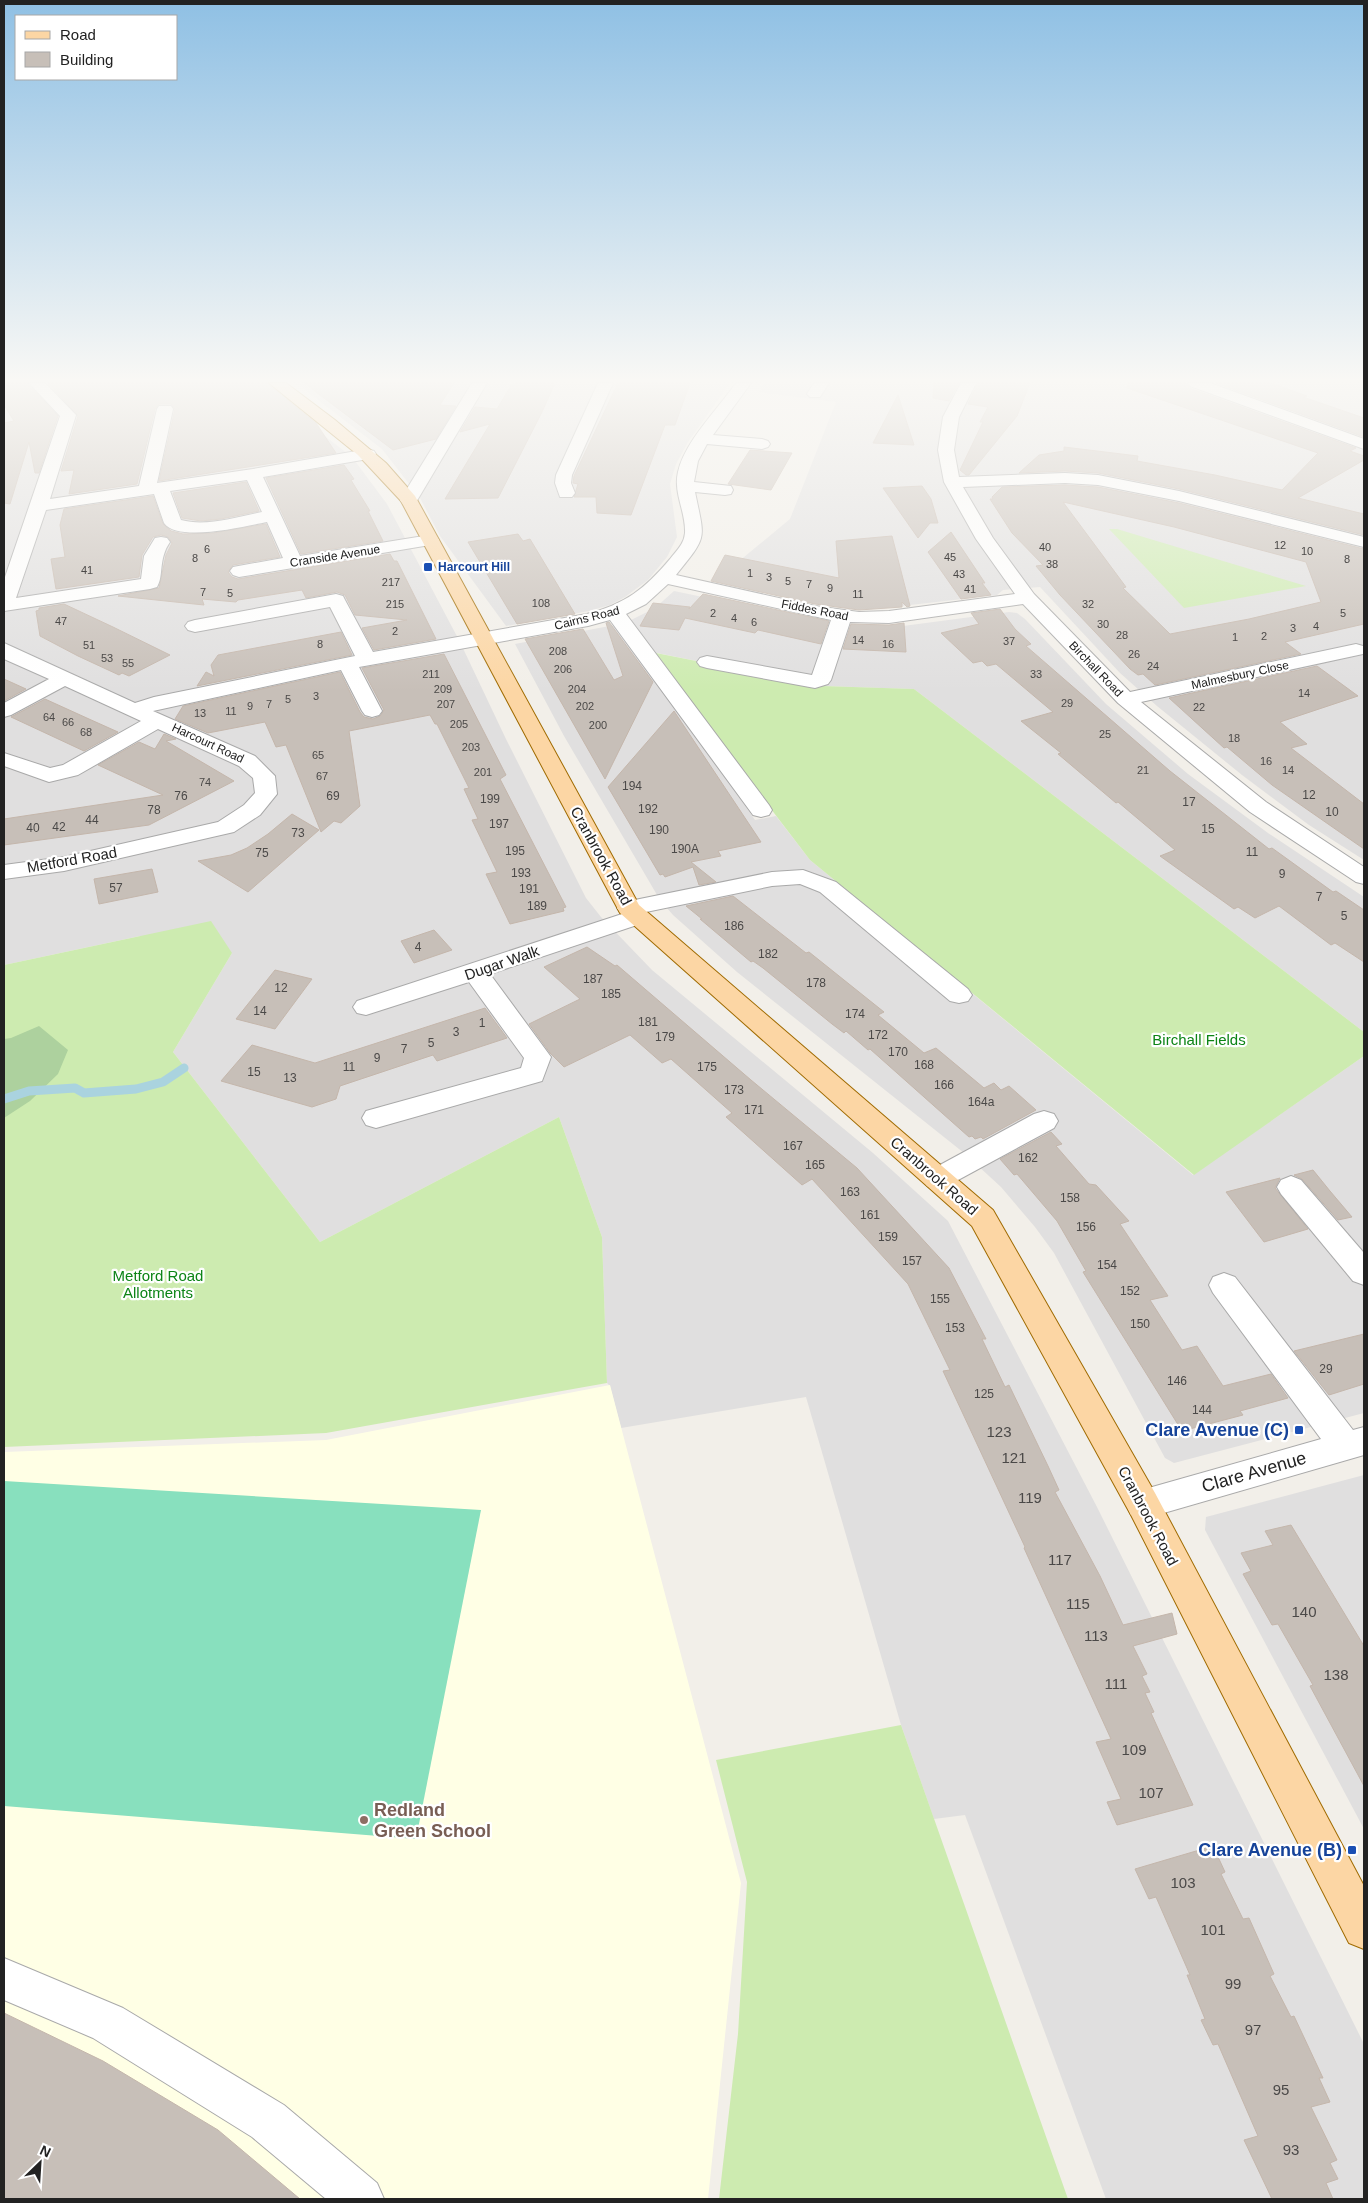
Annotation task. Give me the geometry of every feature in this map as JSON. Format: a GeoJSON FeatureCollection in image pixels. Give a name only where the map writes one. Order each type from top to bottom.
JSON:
{"type":"FeatureCollection","features":[{"type":"Feature","properties":{"kind":"main road","name":"Cranbrook Road"},"geometry":{"type":"LineString","coordinates":[[399,486],[409,500],[486,640],[633,913],[983,1218],[1143,1504],[1364,1928]]}},
{"type":"Feature","properties":{"kind":"street"},"geometry":{"type":"LineString","coordinates":[[45,486],[39,506],[20,538],[4,605],[150,583],[156,547],[161,542]]}},
{"type":"Feature","properties":{"kind":"street"},"geometry":{"type":"LineString","coordinates":[[39,506],[169,486]]}},
{"type":"Feature","properties":{"kind":"street"},"geometry":{"type":"LineString","coordinates":[[258,486],[294,562]]}},
{"type":"Feature","properties":{"kind":"street"},"geometry":{"type":"LineString","coordinates":[[409,500],[418,486]]}},
{"type":"Feature","properties":{"kind":"street"},"geometry":{"type":"LineString","coordinates":[[564,486],[566,493]]}},
{"type":"Feature","properties":{"kind":"street"},"geometry":{"type":"LineString","coordinates":[[686,486],[725,490]]}},
{"type":"Feature","properties":{"kind":"street","name":"Cairns Road"},"geometry":{"type":"LineString","coordinates":[[486,640],[615,614],[646,597],[665,578],[693,541],[693,520],[686,486]]}},
{"type":"Feature","properties":{"kind":"street","name":"Birchall Road"},"geometry":{"type":"LineString","coordinates":[[954,486],[985,539],[1028,598],[1125,699],[1258,806],[1364,877]]}},
{"type":"Feature","properties":{"kind":"street"},"geometry":{"type":"LineString","coordinates":[[1127,486],[1179,496],[1364,542]]}},
{"type":"Feature","properties":{"kind":"street"},"geometry":{"type":"LineString","coordinates":[[153,488],[173,523],[180,526],[194,528],[272,516]]}},
{"type":"Feature","properties":{"kind":"street","name":"Cranside Avenue"},"geometry":{"type":"LineString","coordinates":[[239,571],[430,540]]}},
{"type":"Feature","properties":{"kind":"street","name":"Fiddes Road"},"geometry":{"type":"LineString","coordinates":[[665,578],[842,617],[889,617],[1028,598]]}},
{"type":"Feature","properties":{"kind":"street"},"geometry":{"type":"LineString","coordinates":[[195,626],[336,600],[367,660]]}},
{"type":"Feature","properties":{"kind":"street"},"geometry":{"type":"LineString","coordinates":[[615,614],[761,810]]}},
{"type":"Feature","properties":{"kind":"street"},"geometry":{"type":"LineString","coordinates":[[707,662],[815,682],[821,680],[842,617]]}},
{"type":"Feature","properties":{"kind":"street"},"geometry":{"type":"LineString","coordinates":[[136,710],[154,703],[367,660],[486,640]]}},
{"type":"Feature","properties":{"kind":"street","name":"Harcourt Road"},"geometry":{"type":"LineString","coordinates":[[4,649],[10,654],[247,762],[264,776],[266,794],[252,810],[226,827],[139,847]]}},
{"type":"Feature","properties":{"kind":"street","name":"Malmesbury Close"},"geometry":{"type":"LineString","coordinates":[[1125,699],[1356,650]]}},
{"type":"Feature","properties":{"kind":"street"},"geometry":{"type":"LineString","coordinates":[[347,664],[372,711]]}},
{"type":"Feature","properties":{"kind":"street"},"geometry":{"type":"LineString","coordinates":[[4,711],[64,679]]}},
{"type":"Feature","properties":{"kind":"street"},"geometry":{"type":"LineString","coordinates":[[4,759],[49,775],[63,772],[70,770],[158,720]]}},
{"type":"Feature","properties":{"kind":"street","name":"Metford Road"},"geometry":{"type":"LineString","coordinates":[[4,872],[64,864],[139,847]]}},
{"type":"Feature","properties":{"kind":"street","name":"Dugar Walk"},"geometry":{"type":"LineString","coordinates":[[366,1007],[475,972],[633,913],[772,879],[803,877],[828,887],[959,995]]}},
{"type":"Feature","properties":{"kind":"street"},"geometry":{"type":"LineString","coordinates":[[376,1118],[532,1074],[538,1057],[475,972]]}},
{"type":"Feature","properties":{"kind":"street"},"geometry":{"type":"LineString","coordinates":[[937,1179],[1044,1121]]}},
{"type":"Feature","properties":{"kind":"street"},"geometry":{"type":"LineString","coordinates":[[1291,1187],[1364,1273]]}},
{"type":"Feature","properties":{"kind":"street"},"geometry":{"type":"LineString","coordinates":[[1342,1225],[1364,1250]]}},
{"type":"Feature","properties":{"kind":"street"},"geometry":{"type":"LineString","coordinates":[[1224,1285],[1355,1443]]}},
{"type":"Feature","properties":{"kind":"street","name":"Clare Avenue"},"geometry":{"type":"LineString","coordinates":[[1143,1504],[1355,1443]]}},
{"type":"Feature","properties":{"kind":"street"},"geometry":{"type":"LineString","coordinates":[[4,1979],[108,2023],[268,2121],[361,2199]]}},
{"type":"Feature","properties":{"kind":"shaded area"},"geometry":{"type":"Polygon","coordinates":[[[4,486],[373,486],[387,504],[460,642],[505,737],[586,898],[601,917],[652,970],[873,1153],[948,1221],[1097,1507],[1364,2044],[1364,2199],[1106,2199],[965,1815],[934,1819],[901,1725],[806,1397],[621,1428],[610,1386],[607,1383],[602,1237],[559,1117],[320,1242],[173,1052],[232,953],[140,936],[4,965],[4,486]]]}},
{"type":"Feature","properties":{"kind":"shaded area"},"geometry":{"type":"Polygon","coordinates":[[[411,486],[670,486],[677,537],[667,557],[648,580],[625,597],[610,605],[589,611],[506,626],[440,536],[420,498],[411,486]]]}},
{"type":"Feature","properties":{"kind":"shaded area"},"geometry":{"type":"Polygon","coordinates":[[[803,486],[1364,486],[1364,860],[1309,825],[1242,775],[1157,706],[1120,673],[1040,587],[1003,590],[997,595],[893,607],[715,581],[790,519],[803,486]]]}},
{"type":"Feature","properties":{"kind":"shaded area"},"geometry":{"type":"Polygon","coordinates":[[[674,591],[833,624],[903,626],[1009,612],[1017,613],[1025,619],[1106,704],[1188,774],[1268,833],[1364,897],[1364,1032],[914,689],[822,686],[652,652],[631,620],[655,608],[674,591]]]}},
{"type":"Feature","properties":{"kind":"shaded area"},"geometry":{"type":"Polygon","coordinates":[[[620,624],[755,820],[776,816],[810,860],[1193,1175],[1364,1056],[1364,1413],[1174,1463],[1165,1458],[1054,1253],[1001,1187],[964,1153],[737,972],[673,915],[660,900],[564,736],[515,644],[620,624]]]}},
{"type":"Feature","properties":{"kind":"shaded area","name":"Redland Green School"},"geometry":{"type":"Polygon","coordinates":[[[610,1385],[741,1883],[708,2199],[4,2199],[4,1452],[326,1440],[610,1385]]]}},
{"type":"Feature","properties":{"kind":"shaded area"},"geometry":{"type":"Polygon","coordinates":[[[1364,1475],[1364,1829],[1205,1530],[1206,1517],[1364,1475]]]}},
{"type":"Feature","properties":{"kind":"green space"},"geometry":{"type":"Polygon","coordinates":[[[1109,529],[1117,529],[1306,586],[1184,608],[1109,529]]]}},
{"type":"Feature","properties":{"kind":"green space","name":"Birchall Fields"},"geometry":{"type":"Polygon","coordinates":[[[651,652],[822,686],[914,689],[1364,1032],[1364,1056],[1194,1175],[810,860],[651,652]]]}},
{"type":"Feature","properties":{"kind":"green space","name":"Metford Road Allotments"},"geometry":{"type":"Polygon","coordinates":[[[211,921],[232,953],[173,1052],[320,1242],[559,1117],[602,1237],[607,1383],[326,1433],[4,1447],[4,965],[211,921]]]}},
{"type":"Feature","properties":{"kind":"green space"},"geometry":{"type":"Polygon","coordinates":[[[39,1026],[68,1050],[58,1074],[30,1101],[4,1118],[4,1039],[39,1026]]]}},
{"type":"Feature","properties":{"kind":"green space"},"geometry":{"type":"Polygon","coordinates":[[[4,1481],[481,1510],[416,1839],[4,1806],[4,1481]]]}},
{"type":"Feature","properties":{"kind":"green space"},"geometry":{"type":"Polygon","coordinates":[[[901,1725],[1068,2199],[719,2199],[738,2034],[747,1882],[716,1760],[901,1725]]]}},
{"type":"Feature","properties":{"kind":"building"},"geometry":{"type":"Polygon","coordinates":[[[4,486],[16,486],[10,504],[4,503],[4,486]]]}},
{"type":"Feature","properties":{"kind":"building"},"geometry":{"type":"Polygon","coordinates":[[[71,486],[125,486],[69,494],[71,486]]]}},
{"type":"Feature","properties":{"kind":"building"},"geometry":{"type":"Polygon","coordinates":[[[221,486],[248,486],[259,511],[201,521],[182,518],[173,493],[221,486]]]}},
{"type":"Feature","properties":{"kind":"building"},"geometry":{"type":"Polygon","coordinates":[[[270,486],[355,486],[370,511],[368,511],[383,541],[301,554],[270,486]]]}},
{"type":"Feature","properties":{"kind":"building"},"geometry":{"type":"Polygon","coordinates":[[[453,486],[504,486],[498,498],[445,499],[453,486]]]}},
{"type":"Feature","properties":{"kind":"building"},"geometry":{"type":"Polygon","coordinates":[[[577,486],[642,486],[631,515],[597,513],[596,497],[574,497],[577,486]]]}},
{"type":"Feature","properties":{"kind":"building"},"geometry":{"type":"Polygon","coordinates":[[[741,486],[773,486],[771,490],[741,486]]]}},
{"type":"Feature","properties":{"kind":"building"},"geometry":{"type":"Polygon","coordinates":[[[922,486],[931,499],[938,523],[930,523],[918,538],[883,488],[922,486]]]}},
{"type":"Feature","properties":{"kind":"building"},"geometry":{"type":"Polygon","coordinates":[[[1163,486],[1263,486],[1282,490],[1286,486],[1319,486],[1298,498],[1364,514],[1364,535],[1163,486]]]}},
{"type":"Feature","properties":{"kind":"building"},"geometry":{"type":"Polygon","coordinates":[[[1002,487],[1098,487],[1179,503],[1364,549],[1364,624],[1285,642],[1301,654],[1155,685],[1143,674],[1138,675],[1130,669],[1060,595],[1036,566],[1043,565],[1012,533],[990,499],[993,499],[992,497],[1002,487]],[[1063,502],[1126,587],[1123,588],[1170,634],[1249,619],[1321,602],[1306,562],[1174,527],[1063,502]]]}},
{"type":"Feature","properties":{"kind":"building"},"geometry":{"type":"Polygon","coordinates":[[[153,496],[163,524],[171,531],[183,534],[213,533],[266,524],[280,557],[233,565],[228,572],[232,577],[238,579],[390,554],[394,561],[397,561],[436,639],[374,650],[362,628],[407,620],[355,615],[345,595],[337,592],[306,598],[302,590],[238,600],[236,602],[202,599],[204,605],[118,596],[159,588],[166,555],[172,543],[168,537],[161,535],[153,537],[142,555],[139,577],[56,589],[51,559],[65,557],[60,525],[64,509],[153,496]]]}},
{"type":"Feature","properties":{"kind":"building"},"geometry":{"type":"Polygon","coordinates":[[[951,532],[991,595],[961,599],[928,552],[951,532]]]}},
{"type":"Feature","properties":{"kind":"building"},"geometry":{"type":"Polygon","coordinates":[[[518,534],[523,541],[530,539],[575,614],[517,624],[468,542],[518,534]]]}},
{"type":"Feature","properties":{"kind":"building"},"geometry":{"type":"Polygon","coordinates":[[[892,536],[910,606],[907,607],[902,602],[902,607],[859,610],[815,604],[711,581],[725,555],[839,578],[836,541],[892,536]]]}},
{"type":"Feature","properties":{"kind":"building"},"geometry":{"type":"Polygon","coordinates":[[[703,594],[829,621],[821,644],[758,630],[755,633],[685,618],[679,630],[640,626],[653,603],[690,607],[689,609],[703,594]]]}},
{"type":"Feature","properties":{"kind":"building"},"geometry":{"type":"Polygon","coordinates":[[[64,604],[170,655],[129,676],[122,673],[119,675],[78,656],[40,636],[36,611],[39,608],[64,604]]]}},
{"type":"Feature","properties":{"kind":"building"},"geometry":{"type":"Polygon","coordinates":[[[1000,609],[1015,629],[1031,644],[1026,646],[1170,771],[1269,849],[1272,848],[1333,892],[1336,891],[1364,910],[1364,962],[1335,943],[1331,945],[1279,906],[1255,918],[1238,907],[1234,909],[1160,856],[1175,850],[1118,802],[1116,803],[1058,754],[1061,753],[1021,721],[1053,712],[996,664],[987,666],[982,661],[973,663],[941,633],[979,624],[971,613],[1000,609]]]}},
{"type":"Feature","properties":{"kind":"building"},"geometry":{"type":"Polygon","coordinates":[[[609,622],[653,682],[605,779],[525,639],[583,629],[614,680],[623,676],[606,623],[609,622]]]}},
{"type":"Feature","properties":{"kind":"building"},"geometry":{"type":"Polygon","coordinates":[[[904,623],[906,652],[843,649],[851,624],[889,625],[904,623]]]}},
{"type":"Feature","properties":{"kind":"building"},"geometry":{"type":"Polygon","coordinates":[[[341,632],[352,655],[197,686],[206,672],[214,676],[211,665],[218,655],[341,632]]]}},
{"type":"Feature","properties":{"kind":"building"},"geometry":{"type":"Polygon","coordinates":[[[444,654],[506,775],[500,779],[566,907],[563,908],[564,911],[510,924],[486,874],[497,872],[472,820],[478,819],[464,789],[469,788],[437,724],[435,724],[430,715],[349,731],[360,806],[341,823],[334,821],[321,832],[286,745],[276,747],[265,722],[208,733],[175,719],[183,706],[340,672],[360,712],[364,717],[373,719],[380,716],[384,710],[362,668],[444,654]]]}},
{"type":"Feature","properties":{"kind":"building"},"geometry":{"type":"Polygon","coordinates":[[[1317,666],[1358,696],[1280,722],[1307,744],[1291,748],[1364,804],[1364,849],[1272,785],[1227,747],[1224,748],[1169,698],[1317,666]]]}},
{"type":"Feature","properties":{"kind":"building"},"geometry":{"type":"Polygon","coordinates":[[[4,679],[26,689],[4,701],[4,679]]]}},
{"type":"Feature","properties":{"kind":"building"},"geometry":{"type":"Polygon","coordinates":[[[45,699],[118,732],[84,751],[11,717],[45,699]]]}},
{"type":"Feature","properties":{"kind":"building"},"geometry":{"type":"Polygon","coordinates":[[[674,711],[761,842],[718,851],[721,856],[691,862],[716,882],[699,885],[693,867],[665,877],[663,874],[660,875],[608,787],[674,711]]]}},
{"type":"Feature","properties":{"kind":"building"},"geometry":{"type":"Polygon","coordinates":[[[164,734],[176,739],[166,741],[234,781],[149,825],[4,845],[4,819],[163,795],[98,765],[139,742],[155,749],[164,734]]]}},
{"type":"Feature","properties":{"kind":"building"},"geometry":{"type":"Polygon","coordinates":[[[292,814],[319,830],[248,892],[198,861],[231,855],[247,848],[292,814]]]}},
{"type":"Feature","properties":{"kind":"building"},"geometry":{"type":"Polygon","coordinates":[[[152,869],[158,892],[99,904],[94,879],[152,869]]]}},
{"type":"Feature","properties":{"kind":"building"},"geometry":{"type":"Polygon","coordinates":[[[733,896],[806,953],[809,952],[884,1012],[878,1015],[924,1053],[936,1048],[984,1088],[994,1083],[1001,1090],[1009,1086],[1036,1110],[983,1139],[981,1137],[975,1139],[972,1136],[969,1137],[870,1049],[868,1050],[846,1031],[844,1033],[763,968],[753,961],[751,962],[686,906],[733,896]]]}},
{"type":"Feature","properties":{"kind":"building"},"geometry":{"type":"Polygon","coordinates":[[[434,930],[452,950],[414,963],[401,941],[434,930]]]}},
{"type":"Feature","properties":{"kind":"building"},"geometry":{"type":"Polygon","coordinates":[[[587,947],[615,966],[617,965],[857,1168],[949,1268],[986,1339],[982,1339],[1005,1387],[1009,1385],[1048,1466],[1059,1490],[1055,1492],[1100,1576],[1123,1625],[1172,1613],[1177,1634],[1133,1646],[1147,1674],[1142,1676],[1150,1692],[1145,1693],[1154,1712],[1151,1713],[1193,1805],[1117,1825],[1107,1802],[1121,1799],[1096,1742],[1111,1739],[1025,1547],[943,1371],[950,1370],[908,1284],[812,1179],[802,1185],[726,1117],[732,1113],[671,1059],[662,1063],[630,1035],[564,1067],[550,1053],[529,1024],[580,999],[544,967],[587,947]]]}},
{"type":"Feature","properties":{"kind":"building"},"geometry":{"type":"Polygon","coordinates":[[[275,970],[312,979],[275,1029],[236,1019],[275,970]]]}},
{"type":"Feature","properties":{"kind":"building"},"geometry":{"type":"Polygon","coordinates":[[[485,1008],[507,1038],[437,1061],[433,1055],[340,1086],[336,1099],[312,1107],[221,1081],[252,1045],[315,1063],[485,1008]]]}},
{"type":"Feature","properties":{"kind":"building"},"geometry":{"type":"Polygon","coordinates":[[[1051,1132],[1062,1144],[1056,1146],[1089,1184],[1096,1185],[1129,1221],[1120,1224],[1168,1296],[1150,1300],[1182,1350],[1197,1346],[1223,1386],[1271,1374],[1288,1398],[1240,1411],[1243,1415],[1182,1431],[1083,1272],[1086,1271],[1057,1221],[1017,1174],[1014,1175],[1000,1159],[1051,1132]]]}},
{"type":"Feature","properties":{"kind":"building"},"geometry":{"type":"Polygon","coordinates":[[[1313,1170],[1352,1217],[1338,1220],[1302,1179],[1294,1175],[1313,1170]]]}},
{"type":"Feature","properties":{"kind":"building"},"geometry":{"type":"Polygon","coordinates":[[[1280,1178],[1275,1188],[1308,1229],[1264,1242],[1226,1192],[1280,1178]]]}},
{"type":"Feature","properties":{"kind":"building"},"geometry":{"type":"Polygon","coordinates":[[[1364,1334],[1364,1384],[1329,1395],[1294,1351],[1364,1334]]]}},
{"type":"Feature","properties":{"kind":"building"},"geometry":{"type":"Polygon","coordinates":[[[1291,1525],[1364,1646],[1364,1786],[1310,1686],[1313,1685],[1278,1624],[1272,1625],[1243,1574],[1251,1571],[1241,1553],[1273,1545],[1265,1531],[1291,1525]]]}},
{"type":"Feature","properties":{"kind":"building"},"geometry":{"type":"Polygon","coordinates":[[[1213,1846],[1225,1872],[1221,1874],[1243,1919],[1249,1918],[1274,1974],[1270,1976],[1291,2017],[1294,2016],[1323,2078],[1319,2078],[1330,2102],[1311,2107],[1337,2160],[1330,2163],[1338,2179],[1326,2183],[1333,2199],[1272,2199],[1244,2140],[1258,2136],[1218,2044],[1213,2045],[1201,2020],[1205,2019],[1187,1975],[1190,1975],[1156,1897],[1149,1899],[1135,1869],[1213,1846]]]}},
{"type":"Feature","properties":{"kind":"building"},"geometry":{"type":"Polygon","coordinates":[[[4,2013],[103,2061],[218,2130],[300,2199],[4,2199],[4,2013]]]}},
{"type":"Feature","properties":{"kind":"waterway"},"geometry":{"type":"LineString","coordinates":[[4,1099],[29,1091],[75,1088],[84,1093],[136,1089],[163,1082],[184,1068]]}},
{"type":"Feature","properties":{"kind":"place","name":"Harcourt Hill"},"geometry":{"type":"Point","coordinates":[428,567]}},
{"type":"Feature","properties":{"kind":"place","name":"Clare Avenue (C)"},"geometry":{"type":"Point","coordinates":[1299,1430]}},
{"type":"Feature","properties":{"kind":"place","name":"Redland Green School"},"geometry":{"type":"Point","coordinates":[364,1820]}},
{"type":"Feature","properties":{"kind":"place","name":"Clare Avenue (B)"},"geometry":{"type":"Point","coordinates":[1352,1850]}}]}
